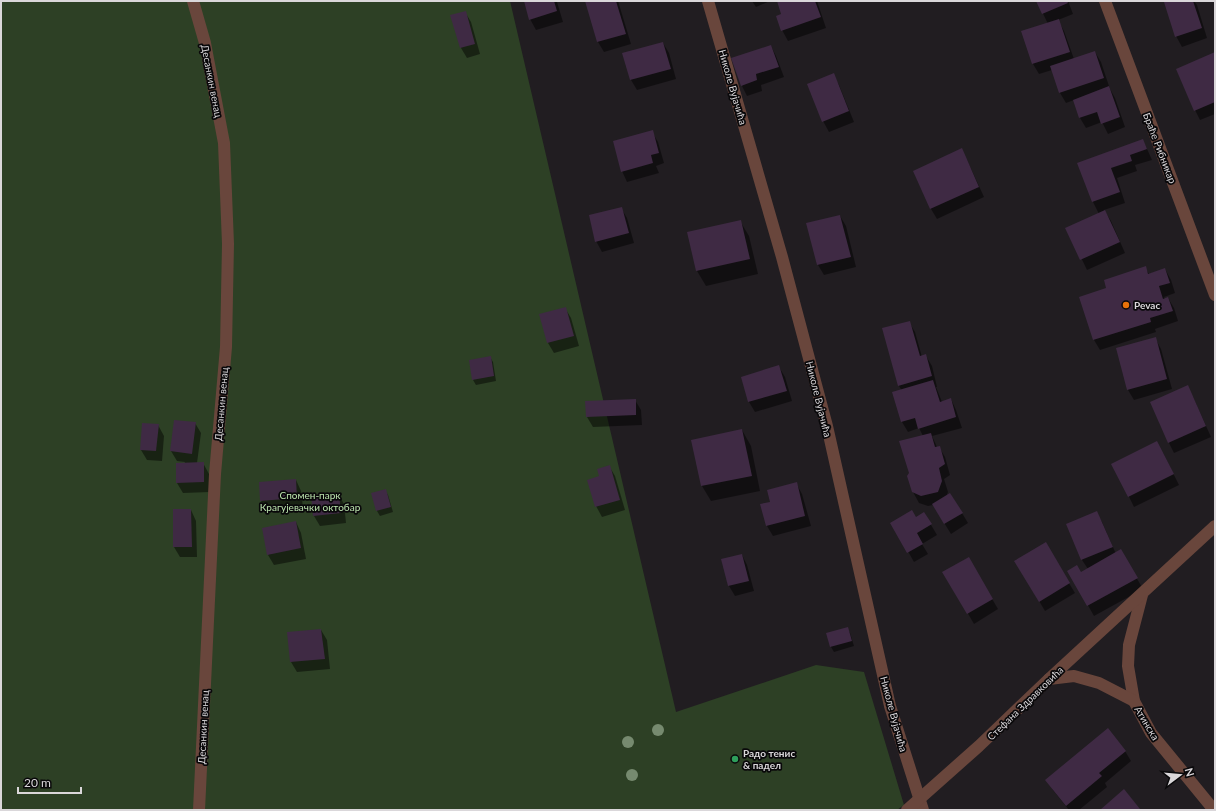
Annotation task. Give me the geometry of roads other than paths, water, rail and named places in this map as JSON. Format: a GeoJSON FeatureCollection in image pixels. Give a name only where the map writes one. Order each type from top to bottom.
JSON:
{"type":"FeatureCollection","features":[{"type":"Feature","properties":{"kind":"street","name":"Десанкин венац"},"geometry":{"type":"LineString","coordinates":[[193,1],[205,43],[224,143],[228,244],[226,347],[215,474],[199,810]]}},
{"type":"Feature","properties":{"kind":"street","name":"Николе Вујачића"},"geometry":{"type":"LineString","coordinates":[[708,1],[782,257],[823,411],[890,706],[921,805]]}},
{"type":"Feature","properties":{"kind":"street","name":"Браће Рибникар"},"geometry":{"type":"LineString","coordinates":[[1105,1],[1215,295]]}},
{"type":"Feature","properties":{"kind":"street","name":"Стефана Здравковића"},"geometry":{"type":"LineString","coordinates":[[907,810],[921,805],[979,746],[1049,679],[1142,595],[1215,526]]}},
{"type":"Feature","properties":{"kind":"street","name":"Атинска"},"geometry":{"type":"LineString","coordinates":[[1142,595],[1128,645],[1128,666],[1134,701],[1151,733],[1214,810]]}},
{"type":"Feature","properties":{"kind":"street"},"geometry":{"type":"LineString","coordinates":[[1049,679],[1074,676],[1099,682],[1134,701]]}},
{"type":"Feature","properties":{"kind":"place","name":"Pevac"},"geometry":{"type":"Point","coordinates":[1126,305]}},
{"type":"Feature","properties":{"kind":"place","name":"Радо тенис & падел"},"geometry":{"type":"Point","coordinates":[735,759]}},
{"type":"Feature","properties":{"kind":"park label","name":"Спомен-парк Крагујевачки октобар"},"geometry":{"type":"Point","coordinates":[310,500]}}]}
